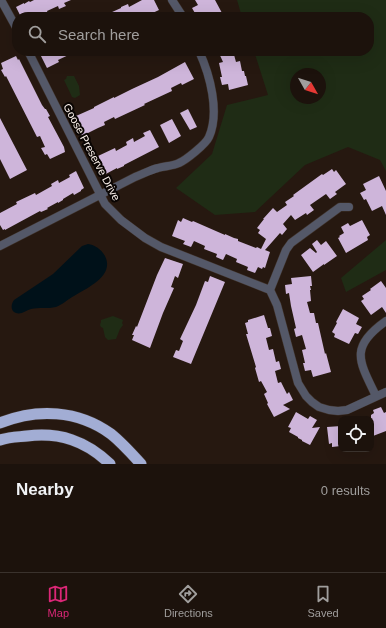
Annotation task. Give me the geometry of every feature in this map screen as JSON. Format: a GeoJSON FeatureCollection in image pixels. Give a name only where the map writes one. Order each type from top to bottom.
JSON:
{"type":"FeatureCollection","features":[{"type":"Feature","properties":{"kind":"highway"},"geometry":{"type":"LineString","coordinates":[[0,422],[32,413],[54,413],[73,416],[96,425],[111,434],[141,464]]}},
{"type":"Feature","properties":{"kind":"highway"},"geometry":{"type":"LineString","coordinates":[[0,440],[39,434],[52,435],[78,442],[90,448],[110,464]]}},
{"type":"Feature","properties":{"kind":"street"},"geometry":{"type":"LineString","coordinates":[[172,0],[180,12]]}},
{"type":"Feature","properties":{"kind":"street"},"geometry":{"type":"LineString","coordinates":[[3,1],[12,19]]}},
{"type":"Feature","properties":{"kind":"street","name":"Goose Preserve Drive"},"geometry":{"type":"LineString","coordinates":[[30,56],[100,195],[105,204],[121,220],[160,247],[270,290]]}},
{"type":"Feature","properties":{"kind":"street"},"geometry":{"type":"LineString","coordinates":[[0,246],[135,177],[158,168],[178,164],[195,152],[208,138],[214,119],[213,95],[201,56]]}},
{"type":"Feature","properties":{"kind":"street"},"geometry":{"type":"LineString","coordinates":[[349,207],[340,207],[291,243],[286,250],[270,290],[277,304],[298,383],[306,396],[312,402],[319,407],[338,412],[347,410],[386,392]]}},
{"type":"Feature","properties":{"kind":"street"},"geometry":{"type":"LineString","coordinates":[[376,396],[362,365],[362,349],[365,340],[370,334],[386,321]]}},
{"type":"Feature","properties":{"kind":"green space"},"geometry":{"type":"Polygon","coordinates":[[[237,0],[386,0],[386,171],[380,160],[348,147],[305,165],[255,212],[215,215],[176,188],[212,154],[227,105],[268,95],[256,56],[374,56],[374,12],[241,12],[237,0]]]}},
{"type":"Feature","properties":{"kind":"green space"},"geometry":{"type":"Polygon","coordinates":[[[67,76],[74,76],[79,86],[80,95],[75,98],[72,97],[64,80],[67,76]]]}},
{"type":"Feature","properties":{"kind":"green space"},"geometry":{"type":"Polygon","coordinates":[[[386,240],[386,270],[346,292],[341,278],[386,240]]]}},
{"type":"Feature","properties":{"kind":"green space"},"geometry":{"type":"Polygon","coordinates":[[[113,316],[123,320],[123,325],[116,339],[108,340],[105,337],[103,328],[100,325],[101,320],[113,316]]]}},
{"type":"Feature","properties":{"kind":"shaded area"},"geometry":{"type":"Polygon","coordinates":[[[88,244],[95,246],[102,251],[107,263],[106,270],[98,280],[56,307],[34,308],[20,313],[13,311],[12,303],[14,300],[53,274],[82,246],[88,244]]]}},
{"type":"Feature","properties":{"kind":"building"},"geometry":{"type":"Polygon","coordinates":[[[34,0],[71,0],[64,3],[66,6],[59,9],[58,6],[47,12],[18,12],[16,7],[29,1],[34,0]]]}},
{"type":"Feature","properties":{"kind":"building"},"geometry":{"type":"Polygon","coordinates":[[[142,0],[154,0],[159,10],[155,12],[112,12],[128,4],[129,7],[142,0]]]}},
{"type":"Feature","properties":{"kind":"building"},"geometry":{"type":"Polygon","coordinates":[[[195,0],[215,0],[221,12],[194,12],[192,8],[198,5],[195,0]]]}},
{"type":"Feature","properties":{"kind":"building"},"geometry":{"type":"Polygon","coordinates":[[[16,56],[18,60],[19,59],[42,105],[50,116],[48,117],[64,147],[65,152],[50,159],[47,154],[45,155],[41,148],[45,147],[40,136],[37,137],[6,76],[5,77],[1,70],[3,69],[1,63],[16,56]]]}},
{"type":"Feature","properties":{"kind":"building"},"geometry":{"type":"Polygon","coordinates":[[[41,56],[66,56],[58,60],[59,62],[47,68],[41,56]]]}},
{"type":"Feature","properties":{"kind":"building"},"geometry":{"type":"Polygon","coordinates":[[[220,56],[234,56],[236,62],[240,61],[242,71],[244,71],[248,85],[229,90],[228,84],[222,85],[219,63],[223,62],[220,56]]]}},
{"type":"Feature","properties":{"kind":"building"},"geometry":{"type":"Polygon","coordinates":[[[185,62],[194,79],[182,85],[181,83],[171,88],[172,91],[144,104],[145,105],[115,119],[114,117],[104,122],[105,125],[82,136],[73,120],[77,118],[76,116],[158,77],[185,62]]]}},
{"type":"Feature","properties":{"kind":"building"},"geometry":{"type":"Polygon","coordinates":[[[188,109],[197,127],[190,130],[180,113],[188,109]]]}},
{"type":"Feature","properties":{"kind":"building"},"geometry":{"type":"Polygon","coordinates":[[[0,118],[27,170],[10,179],[0,159],[0,118]]]}},
{"type":"Feature","properties":{"kind":"building"},"geometry":{"type":"Polygon","coordinates":[[[172,119],[181,136],[169,143],[160,125],[172,119]]]}},
{"type":"Feature","properties":{"kind":"building"},"geometry":{"type":"Polygon","coordinates":[[[150,130],[159,147],[102,176],[94,161],[99,159],[98,156],[115,148],[116,151],[127,145],[126,142],[133,138],[134,142],[145,136],[143,133],[150,130]]]}},
{"type":"Feature","properties":{"kind":"building"},"geometry":{"type":"Polygon","coordinates":[[[332,169],[334,172],[336,170],[346,184],[335,192],[337,194],[330,199],[326,194],[310,205],[314,210],[307,215],[306,213],[295,220],[291,215],[283,224],[287,229],[282,235],[280,233],[265,250],[270,252],[265,268],[263,267],[262,269],[258,267],[255,273],[247,270],[248,267],[236,262],[237,259],[226,254],[223,260],[216,257],[217,254],[204,249],[205,246],[194,241],[191,247],[183,244],[185,241],[172,236],[178,220],[181,222],[183,218],[261,249],[266,239],[258,233],[260,230],[257,228],[263,219],[273,208],[277,212],[287,205],[285,202],[294,196],[293,195],[322,174],[323,175],[332,169]]]}},
{"type":"Feature","properties":{"kind":"building"},"geometry":{"type":"Polygon","coordinates":[[[76,171],[84,188],[81,191],[74,195],[73,193],[47,208],[48,209],[41,212],[40,211],[3,230],[0,225],[0,213],[17,204],[16,202],[35,193],[36,195],[52,186],[51,184],[58,180],[59,183],[70,177],[69,175],[76,171]]]}},
{"type":"Feature","properties":{"kind":"building"},"geometry":{"type":"Polygon","coordinates":[[[379,176],[386,191],[386,215],[382,206],[372,211],[366,199],[364,200],[360,193],[366,190],[363,184],[379,176]]]}},
{"type":"Feature","properties":{"kind":"building"},"geometry":{"type":"Polygon","coordinates":[[[362,220],[370,235],[367,237],[368,240],[346,253],[338,238],[344,233],[341,227],[348,223],[350,226],[362,220]]]}},
{"type":"Feature","properties":{"kind":"building"},"geometry":{"type":"Polygon","coordinates":[[[317,240],[321,245],[326,241],[337,256],[313,272],[301,255],[310,248],[316,253],[317,252],[312,244],[317,240]]]}},
{"type":"Feature","properties":{"kind":"building"},"geometry":{"type":"Polygon","coordinates":[[[165,258],[183,264],[178,278],[175,276],[171,287],[174,288],[150,348],[132,340],[134,335],[132,335],[136,326],[137,327],[165,258]]]}},
{"type":"Feature","properties":{"kind":"building"},"geometry":{"type":"Polygon","coordinates":[[[210,276],[225,282],[191,364],[173,357],[176,350],[179,351],[183,341],[180,339],[196,305],[205,281],[208,282],[210,276]]]}},
{"type":"Feature","properties":{"kind":"building"},"geometry":{"type":"Polygon","coordinates":[[[311,276],[311,301],[307,302],[310,313],[314,313],[316,323],[318,323],[331,372],[313,377],[311,370],[305,371],[302,350],[306,349],[302,335],[296,337],[294,329],[296,328],[289,293],[286,294],[285,285],[292,284],[291,278],[311,276]]]}},
{"type":"Feature","properties":{"kind":"building"},"geometry":{"type":"Polygon","coordinates":[[[381,281],[386,288],[386,313],[382,307],[371,315],[361,301],[364,299],[362,296],[381,281]]]}},
{"type":"Feature","properties":{"kind":"building"},"geometry":{"type":"Polygon","coordinates":[[[343,309],[359,318],[356,324],[362,327],[358,334],[355,333],[349,344],[334,337],[335,334],[332,332],[343,309]]]}},
{"type":"Feature","properties":{"kind":"building"},"geometry":{"type":"Polygon","coordinates":[[[264,315],[272,336],[266,338],[269,350],[273,349],[276,362],[279,361],[281,369],[275,371],[278,383],[281,382],[287,394],[289,392],[293,400],[283,405],[290,409],[274,417],[267,404],[268,403],[264,394],[267,392],[261,381],[259,382],[246,334],[248,334],[245,323],[248,322],[248,320],[264,315]]]}},
{"type":"Feature","properties":{"kind":"building"},"geometry":{"type":"Polygon","coordinates":[[[381,407],[384,413],[386,412],[386,431],[374,436],[374,416],[371,416],[374,413],[373,410],[381,407]]]}},
{"type":"Feature","properties":{"kind":"building"},"geometry":{"type":"Polygon","coordinates":[[[296,412],[308,419],[310,416],[317,420],[312,428],[320,427],[310,445],[289,432],[291,428],[288,427],[296,412]]]}},
{"type":"Feature","properties":{"kind":"building"},"geometry":{"type":"Polygon","coordinates":[[[338,426],[338,446],[332,447],[332,443],[329,444],[327,427],[338,426]]]}}]}
